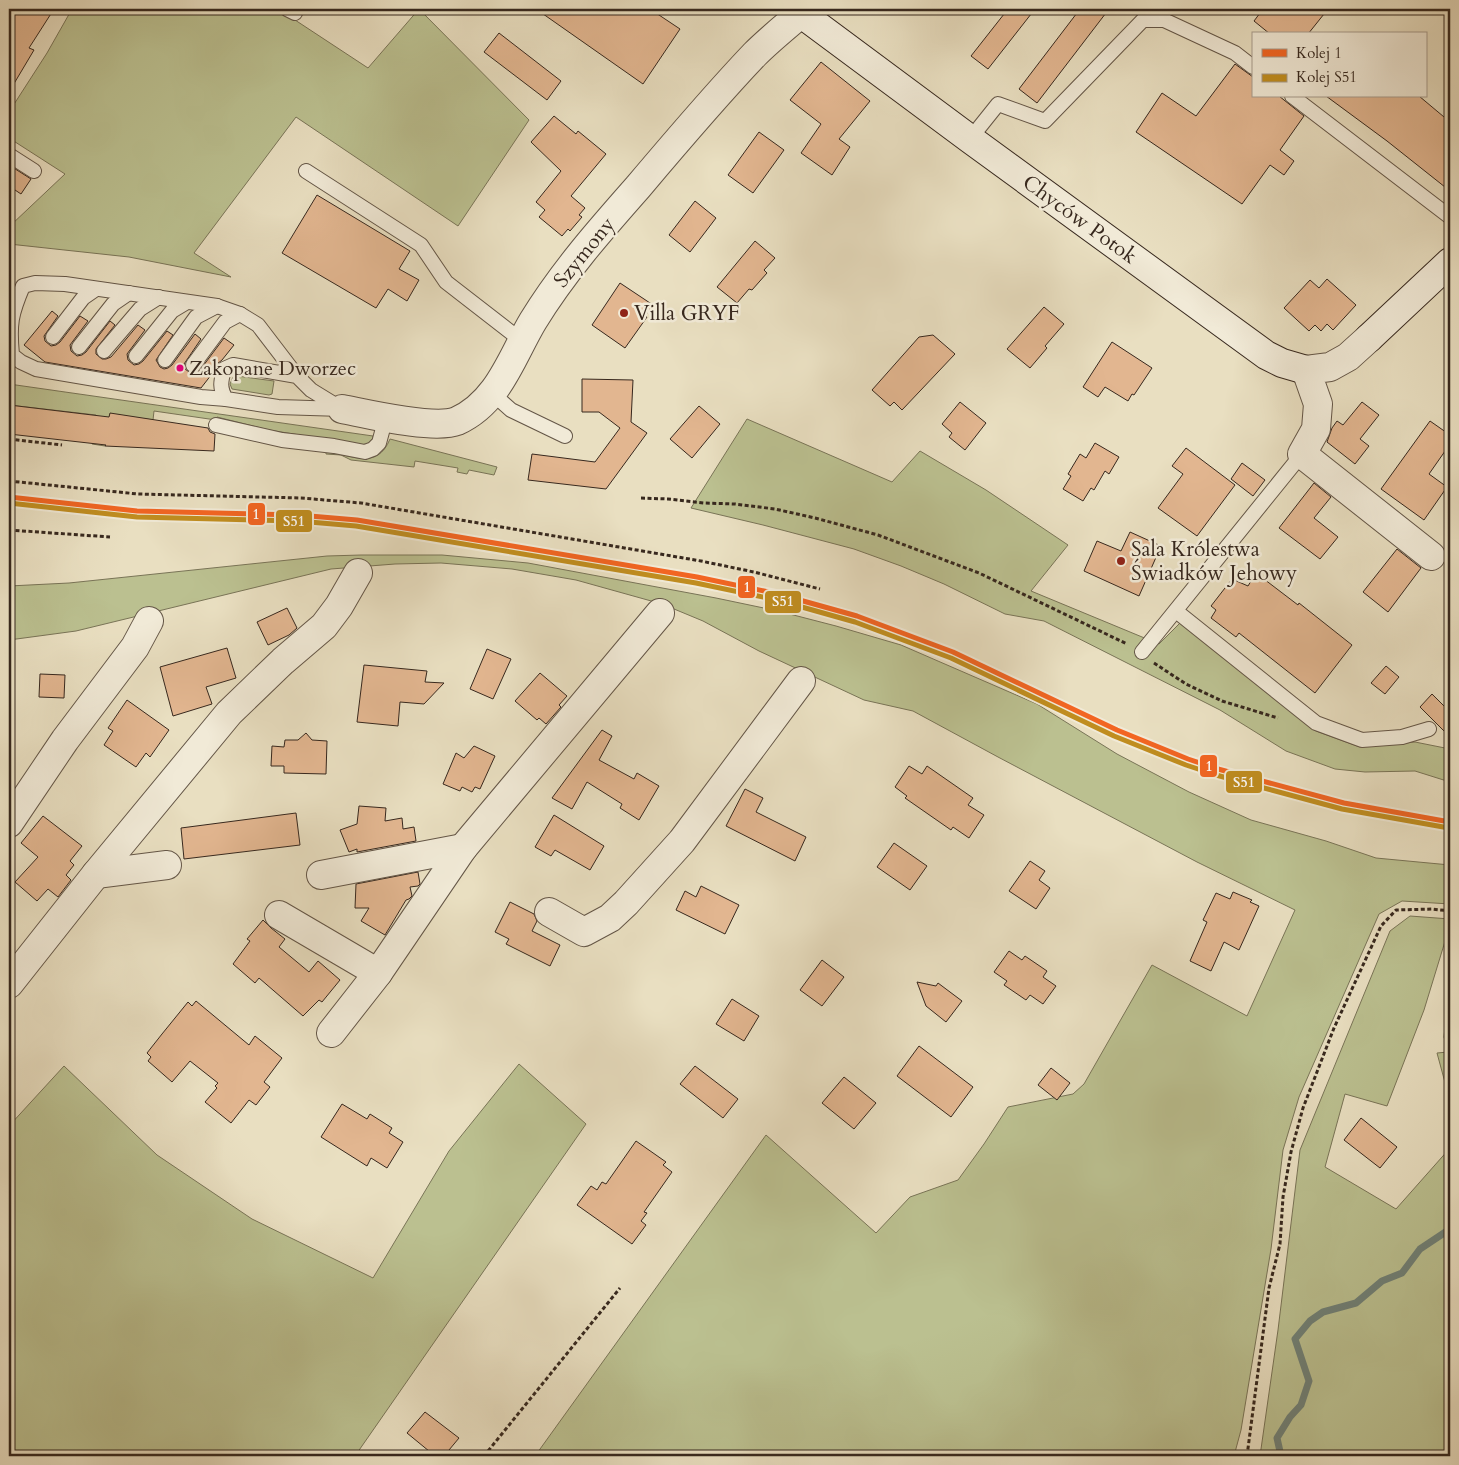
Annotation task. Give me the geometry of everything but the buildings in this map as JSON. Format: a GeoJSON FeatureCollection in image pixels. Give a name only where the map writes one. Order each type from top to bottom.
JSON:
{"type":"FeatureCollection","features":[{"type":"Feature","properties":{"kind":"street","name":"Chyców Potok"},"geometry":{"type":"LineString","coordinates":[[801,10],[970,139],[1266,355],[1282,363],[1306,370],[1330,367],[1348,357],[1450,262]]}},
{"type":"Feature","properties":{"kind":"street","name":"Szymony"},"geometry":{"type":"LineString","coordinates":[[342,409],[427,424],[448,424],[467,415],[483,403],[500,384],[546,300],[586,246],[726,85],[801,10]]}},
{"type":"Feature","properties":{"kind":"street"},"geometry":{"type":"LineString","coordinates":[[1306,370],[1318,404],[1316,429],[1302,454],[1431,556]]}},
{"type":"Feature","properties":{"kind":"street"},"geometry":{"type":"LineString","coordinates":[[9,984],[96,874],[230,714],[283,661],[324,626],[339,606],[358,573]]}},
{"type":"Feature","properties":{"kind":"street"},"geometry":{"type":"LineString","coordinates":[[331,1033],[378,973],[463,848],[660,613]]}},
{"type":"Feature","properties":{"kind":"street"},"geometry":{"type":"LineString","coordinates":[[9,823],[65,740],[135,647],[149,620]]}},
{"type":"Feature","properties":{"kind":"street"},"geometry":{"type":"LineString","coordinates":[[549,912],[584,932],[610,918],[682,841],[801,680]]}},
{"type":"Feature","properties":{"kind":"street"},"geometry":{"type":"LineString","coordinates":[[321,875],[463,848]]}},
{"type":"Feature","properties":{"kind":"street"},"geometry":{"type":"LineString","coordinates":[[96,874],[167,865]]}},
{"type":"Feature","properties":{"kind":"street"},"geometry":{"type":"LineString","coordinates":[[279,915],[378,973]]}},
{"type":"Feature","properties":{"kind":"lane"},"geometry":{"type":"LineString","coordinates":[[970,139],[998,104],[1045,121],[1142,20],[1164,20],[1235,54],[1252,66]]}},
{"type":"Feature","properties":{"kind":"lane"},"geometry":{"type":"LineString","coordinates":[[1295,98],[1450,217]]}},
{"type":"Feature","properties":{"kind":"lane"},"geometry":{"type":"LineString","coordinates":[[9,154],[34,171]]}},
{"type":"Feature","properties":{"kind":"lane"},"geometry":{"type":"LineString","coordinates":[[306,171],[421,245],[446,282],[522,341]]}},
{"type":"Feature","properties":{"kind":"lane"},"geometry":{"type":"LineString","coordinates":[[35,283],[65,284],[96,288],[217,306],[240,314],[258,325],[297,376],[311,390],[342,409],[278,407],[201,397],[36,370],[10,355],[10,335],[16,285],[35,283]]}},
{"type":"Feature","properties":{"kind":"lane"},"geometry":{"type":"LineString","coordinates":[[53,337],[82,298],[96,288]]}},
{"type":"Feature","properties":{"kind":"lane"},"geometry":{"type":"LineString","coordinates":[[79,347],[113,304],[129,293]]}},
{"type":"Feature","properties":{"kind":"lane"},"geometry":{"type":"LineString","coordinates":[[104,351],[140,309],[159,298]]}},
{"type":"Feature","properties":{"kind":"lane"},"geometry":{"type":"LineString","coordinates":[[136,356],[172,311],[187,302]]}},
{"type":"Feature","properties":{"kind":"lane"},"geometry":{"type":"LineString","coordinates":[[165,360],[196,317],[217,306]]}},
{"type":"Feature","properties":{"kind":"lane"},"geometry":{"type":"LineString","coordinates":[[193,365],[225,322],[240,314]]}},
{"type":"Feature","properties":{"kind":"lane"},"geometry":{"type":"LineString","coordinates":[[226,399],[221,392],[220,385],[224,369],[228,366],[233,365],[297,376]]}},
{"type":"Feature","properties":{"kind":"lane"},"geometry":{"type":"LineString","coordinates":[[492,393],[511,410],[565,436]]}},
{"type":"Feature","properties":{"kind":"lane"},"geometry":{"type":"LineString","coordinates":[[216,425],[282,440],[334,446],[365,452],[373,449],[380,443],[386,417]]}},
{"type":"Feature","properties":{"kind":"lane"},"geometry":{"type":"LineString","coordinates":[[1142,652],[1302,454]]}},
{"type":"Feature","properties":{"kind":"lane"},"geometry":{"type":"LineString","coordinates":[[1176,611],[1316,723],[1362,740],[1402,737],[1429,729]]}},
{"type":"Feature","properties":{"kind":"path"},"geometry":{"type":"LineString","coordinates":[[9,439],[62,445]]}},
{"type":"Feature","properties":{"kind":"path"},"geometry":{"type":"LineString","coordinates":[[9,481],[138,494],[301,498],[361,503],[701,561],[820,588]]}},
{"type":"Feature","properties":{"kind":"path"},"geometry":{"type":"LineString","coordinates":[[641,498],[735,504],[775,509],[878,536],[979,573],[1142,652],[1153,662],[1186,684],[1222,701],[1285,720],[1308,717]]}},
{"type":"Feature","properties":{"kind":"path"},"geometry":{"type":"LineString","coordinates":[[9,530],[110,537]]}},
{"type":"Feature","properties":{"kind":"path"},"geometry":{"type":"LineString","coordinates":[[1247,1456],[1269,1288],[1280,1244],[1283,1197],[1291,1152],[1303,1108],[1334,1028],[1381,926],[1396,910],[1432,909],[1450,911]]}},
{"type":"Feature","properties":{"kind":"path"},"geometry":{"type":"LineString","coordinates":[[484,1456],[620,1288]]}},
{"type":"Feature","properties":{"kind":"green space"},"geometry":{"type":"Polygon","coordinates":[[[72,9],[296,9],[292,18],[368,68],[419,9],[529,120],[458,226],[296,117],[194,253],[231,277],[129,257],[9,244],[9,224],[11,225],[65,174],[9,138],[9,112],[47,53],[72,9]]]}},
{"type":"Feature","properties":{"kind":"green space"},"geometry":{"type":"Polygon","coordinates":[[[233,377],[274,381],[272,394],[232,389],[230,384],[233,377]]]}},
{"type":"Feature","properties":{"kind":"green space"},"geometry":{"type":"Polygon","coordinates":[[[9,384],[373,436],[373,438],[368,444],[361,445],[269,430],[217,417],[216,420],[154,411],[153,420],[110,414],[105,446],[92,444],[96,415],[9,405],[9,384]]]}},
{"type":"Feature","properties":{"kind":"green space"},"geometry":{"type":"Polygon","coordinates":[[[747,419],[892,482],[920,451],[986,490],[1068,545],[1031,591],[1159,644],[1180,623],[1316,731],[1360,747],[1415,742],[1450,749],[1450,782],[1415,771],[1365,772],[1335,769],[1286,751],[1220,710],[1044,621],[1005,614],[944,584],[854,549],[691,508],[747,419]]]}},
{"type":"Feature","properties":{"kind":"green space"},"geometry":{"type":"Polygon","coordinates":[[[390,439],[497,467],[494,475],[469,470],[467,474],[457,472],[458,468],[415,461],[414,467],[351,460],[341,455],[326,454],[326,451],[354,457],[371,458],[385,449],[390,439]]]}},
{"type":"Feature","properties":{"kind":"green space"},"geometry":{"type":"Polygon","coordinates":[[[442,555],[528,563],[716,598],[836,626],[901,645],[1037,704],[1117,754],[1189,792],[1251,820],[1326,841],[1376,858],[1450,865],[1450,904],[1402,901],[1379,914],[1299,1097],[1283,1150],[1271,1249],[1241,1430],[1234,1456],[535,1456],[766,1135],[876,1233],[910,1197],[958,1180],[1008,1107],[1073,1094],[1084,1084],[1152,965],[1247,1016],[1295,910],[1197,862],[913,711],[864,700],[759,651],[703,621],[662,604],[576,580],[512,569],[441,563],[395,564],[331,569],[76,631],[9,640],[9,586],[69,583],[327,556],[442,555]]]}},
{"type":"Feature","properties":{"kind":"green space"},"geometry":{"type":"Polygon","coordinates":[[[1410,916],[1450,919],[1450,925],[1424,1010],[1387,1106],[1345,1094],[1325,1167],[1396,1209],[1450,1148],[1450,1456],[1260,1456],[1278,1330],[1300,1150],[1390,931],[1410,916]]]}},
{"type":"Feature","properties":{"kind":"green space"},"geometry":{"type":"Polygon","coordinates":[[[1450,980],[1450,1101],[1437,1053],[1448,1052],[1444,1037],[1450,980]]]}},
{"type":"Feature","properties":{"kind":"green space"},"geometry":{"type":"Polygon","coordinates":[[[519,1064],[586,1124],[355,1456],[9,1456],[9,1126],[64,1066],[157,1155],[252,1219],[373,1278],[449,1151],[519,1064]]]}},
{"type":"Feature","properties":{"kind":"waterway","name":"Chyców Potok"},"geometry":{"type":"LineString","coordinates":[[1281,1456],[1277,1438],[1290,1417],[1301,1405],[1309,1381],[1295,1339],[1310,1321],[1323,1312],[1356,1303],[1382,1281],[1402,1273],[1420,1249],[1450,1229]]}},
{"type":"Feature","properties":{"kind":"rail line","name":"1"},"geometry":{"type":"LineString","coordinates":[[9,497],[137,511],[298,515],[357,520],[697,577],[778,594],[857,616],[953,652],[1117,730],[1188,759],[1344,803],[1450,822]]}},
{"type":"Feature","properties":{"kind":"rail line","name":"S51"},"geometry":{"type":"LineString","coordinates":[[9,503],[137,517],[298,521],[356,526],[696,583],[777,600],[855,622],[951,658],[1114,736],[1186,765],[1342,809],[1449,828]]}},
{"type":"Feature","properties":{"kind":"place","name":"Villa GRYF"},"geometry":{"type":"Point","coordinates":[624,313]}},
{"type":"Feature","properties":{"kind":"place","name":"Zakopane Dworzec"},"geometry":{"type":"Point","coordinates":[180,368]}},
{"type":"Feature","properties":{"kind":"place","name":"Sala Królestwa Świadków Jehowy"},"geometry":{"type":"Point","coordinates":[1121,561]}}]}
